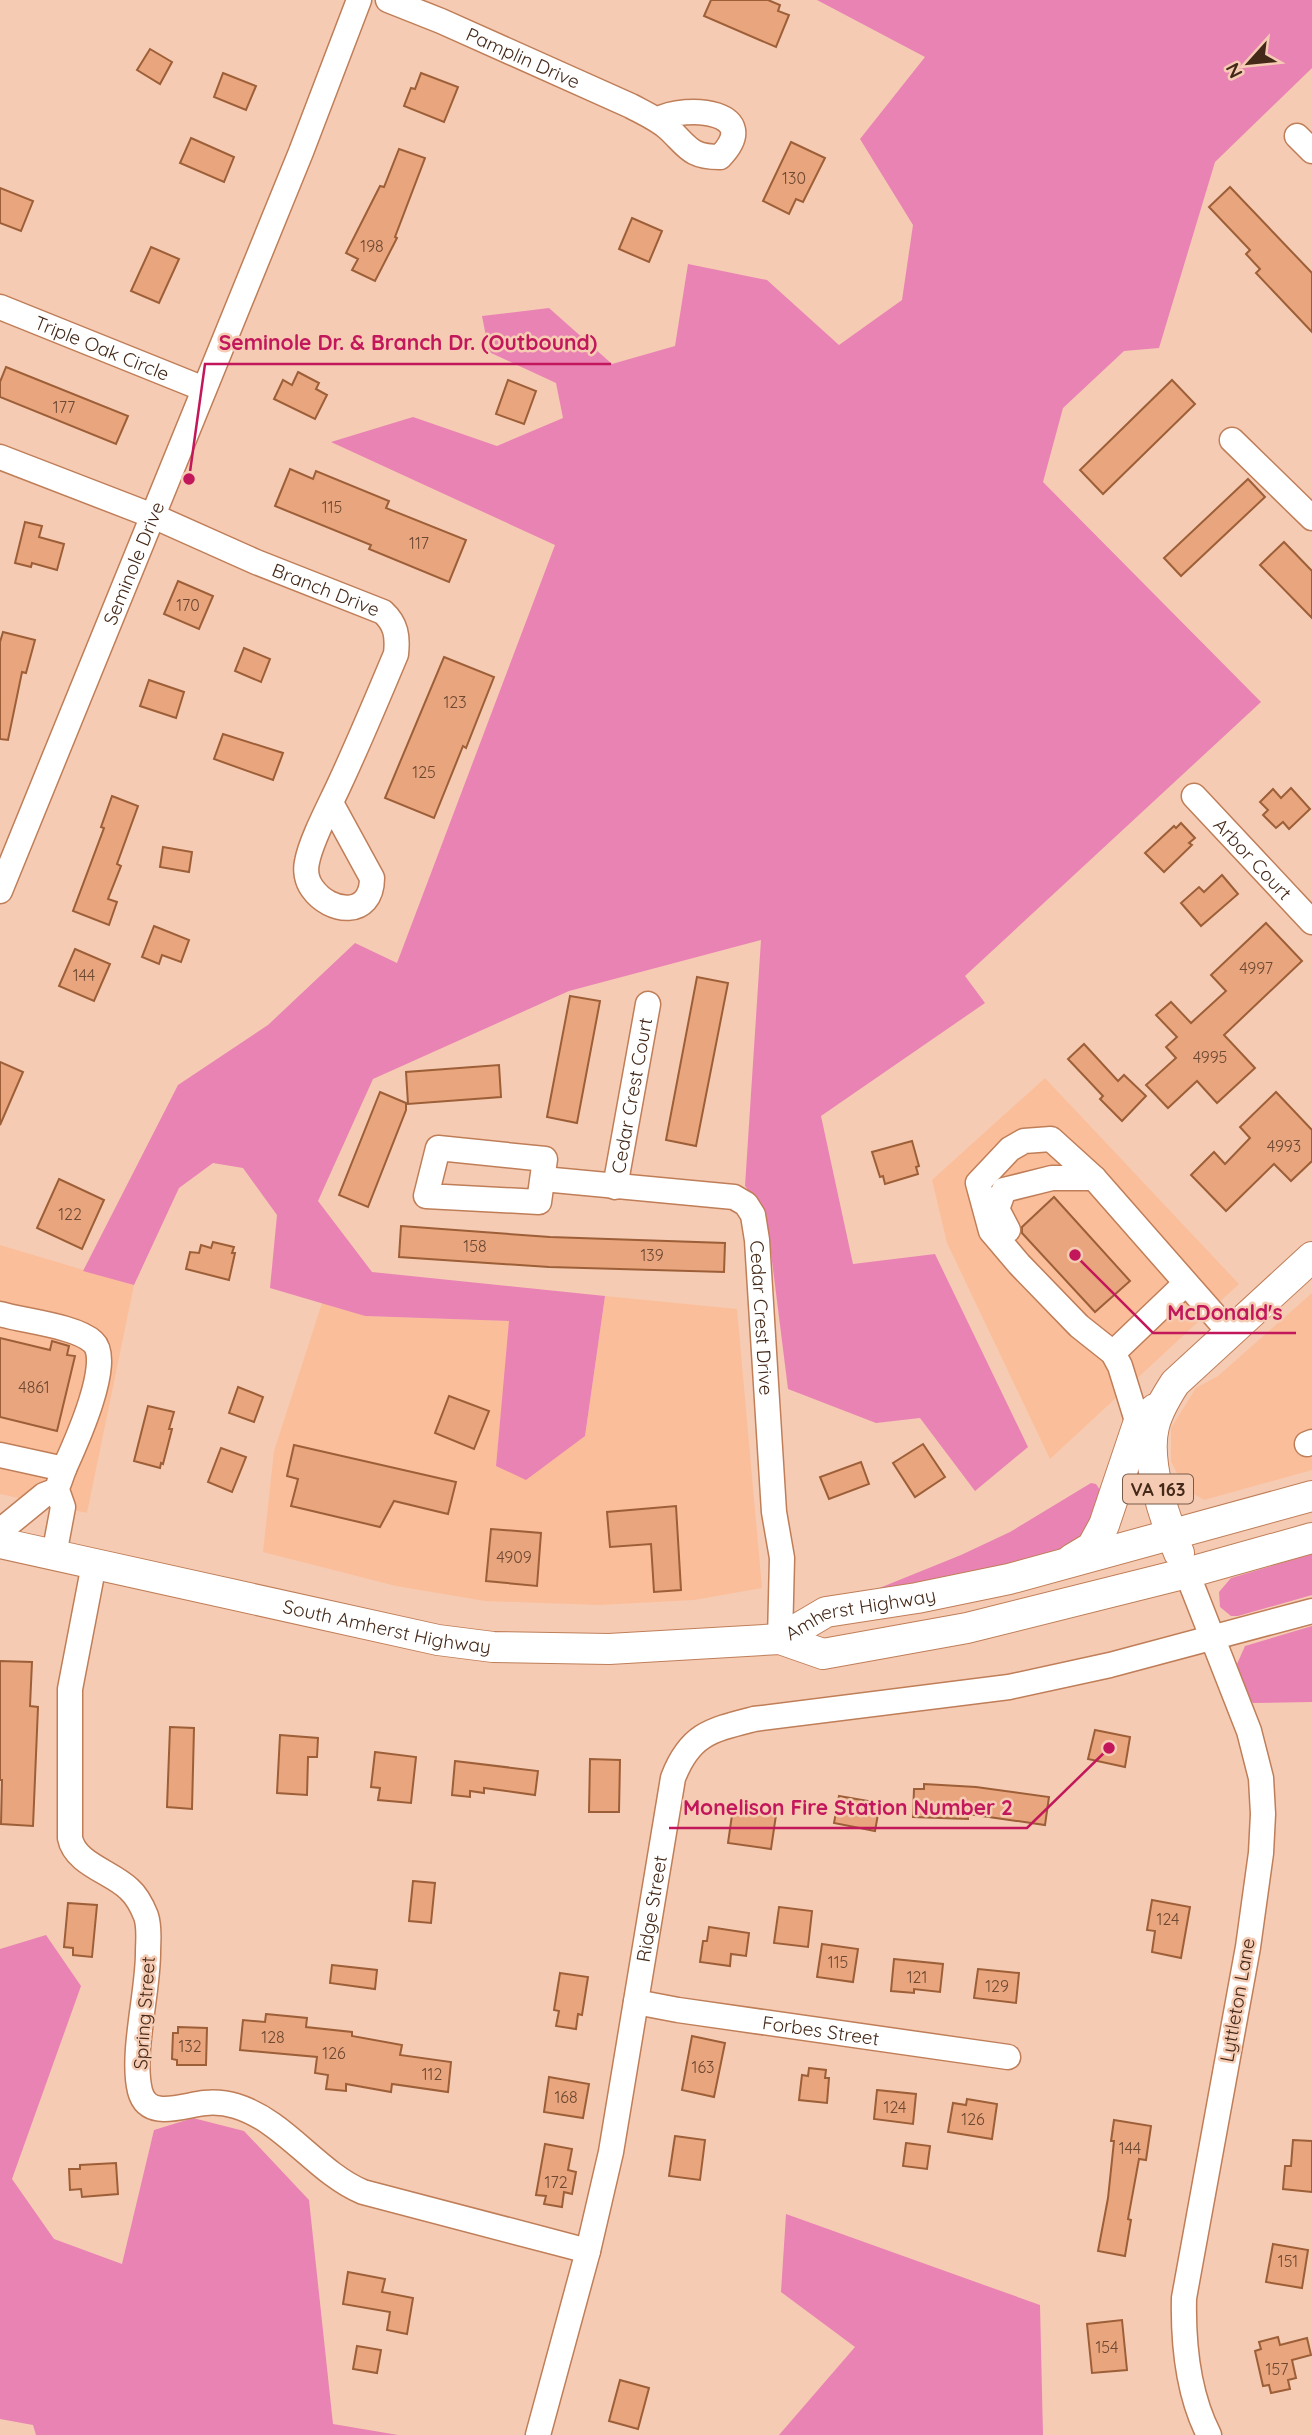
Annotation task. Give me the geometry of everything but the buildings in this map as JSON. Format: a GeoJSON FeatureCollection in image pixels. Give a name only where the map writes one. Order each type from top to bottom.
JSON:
{"type":"FeatureCollection","features":[{"type":"Feature","properties":{"kind":"main road"},"geometry":{"type":"LineString","coordinates":[[1062,1566],[1092,1547],[1145,1429],[1175,1383],[1312,1257]]}},
{"type":"Feature","properties":{"kind":"main road","name":"VA 163"},"geometry":{"type":"LineString","coordinates":[[1145,1429],[1171,1535],[1187,1573]]}},
{"type":"Feature","properties":{"kind":"main road","name":"Amherst Highway"},"geometry":{"type":"LineString","coordinates":[[780,1639],[826,1612],[917,1598],[1009,1579],[1312,1496]]}},
{"type":"Feature","properties":{"kind":"main road","name":"Amherst Highway"},"geometry":{"type":"LineString","coordinates":[[780,1639],[823,1654],[967,1628],[1187,1573],[1312,1538]]}},
{"type":"Feature","properties":{"kind":"main road","name":"South Amherst Highway"},"geometry":{"type":"LineString","coordinates":[[0,1543],[438,1640],[493,1647],[608,1649],[780,1639]]}},
{"type":"Feature","properties":{"kind":"street","name":"Seminole Drive"},"geometry":{"type":"LineString","coordinates":[[0,891],[359,0]]}},
{"type":"Feature","properties":{"kind":"street","name":"Pamplin Drive"},"geometry":{"type":"LineString","coordinates":[[388,0],[441,21],[657,120]]}},
{"type":"Feature","properties":{"kind":"street","name":"Triple Oak Circle"},"geometry":{"type":"LineString","coordinates":[[0,307],[204,389]]}},
{"type":"Feature","properties":{"kind":"street"},"geometry":{"type":"LineString","coordinates":[[1232,440],[1312,518]]}},
{"type":"Feature","properties":{"kind":"street","name":"Branch Drive"},"geometry":{"type":"LineString","coordinates":[[0,457],[153,516],[256,562],[383,612],[395,627],[398,640],[396,654],[331,803]]}},
{"type":"Feature","properties":{"kind":"street","name":"Arbor Court"},"geometry":{"type":"LineString","coordinates":[[1194,796],[1312,922]]}},
{"type":"Feature","properties":{"kind":"street","name":"Cedar Crest Court"},"geometry":{"type":"LineString","coordinates":[[615,1187],[648,1004]]}},
{"type":"Feature","properties":{"kind":"street"},"geometry":{"type":"LineString","coordinates":[[1145,1429],[1113,1353],[1093,1337],[1019,1264],[991,1231],[978,1183],[1010,1149],[1024,1141],[1051,1139],[1231,1334]]}},
{"type":"Feature","properties":{"kind":"street"},"geometry":{"type":"LineString","coordinates":[[438,1148],[545,1159],[543,1179],[539,1202],[426,1196],[438,1148]]}},
{"type":"Feature","properties":{"kind":"street"},"geometry":{"type":"LineString","coordinates":[[1085,1177],[1052,1178],[1004,1190],[997,1209],[1007,1229],[1089,1314],[1093,1337]]}},
{"type":"Feature","properties":{"kind":"street","name":"Cedar Crest Drive"},"geometry":{"type":"LineString","coordinates":[[543,1179],[734,1197],[746,1204],[753,1215],[766,1360],[774,1512],[782,1559],[780,1639]]}},
{"type":"Feature","properties":{"kind":"street"},"geometry":{"type":"LineString","coordinates":[[1113,1353],[1185,1284]]}},
{"type":"Feature","properties":{"kind":"street"},"geometry":{"type":"LineString","coordinates":[[0,1314],[65,1328],[95,1343],[99,1352],[96,1384],[81,1434],[61,1480],[0,1531]]}},
{"type":"Feature","properties":{"kind":"street"},"geometry":{"type":"LineString","coordinates":[[0,1455],[61,1480]]}},
{"type":"Feature","properties":{"kind":"street"},"geometry":{"type":"LineString","coordinates":[[54,1555],[63,1507],[61,1480]]}},
{"type":"Feature","properties":{"kind":"street","name":"Spring Street"},"geometry":{"type":"LineString","coordinates":[[94,1564],[70,1689],[70,1839],[79,1856],[130,1889],[142,1905],[149,1924],[148,1971],[138,2065],[140,2092],[146,2103],[155,2109],[205,2102],[238,2106],[256,2115],[300,2146],[334,2176],[355,2189],[588,2251]]}},
{"type":"Feature","properties":{"kind":"street","name":"Lyttleton Lane"},"geometry":{"type":"LineString","coordinates":[[1187,1573],[1250,1731],[1261,1778],[1263,1814],[1261,1853],[1248,1947],[1184,2298],[1184,2330],[1193,2391],[1209,2435]]}},
{"type":"Feature","properties":{"kind":"street","name":"Ridge Street"},"geometry":{"type":"LineString","coordinates":[[537,2435],[588,2251],[611,2152],[673,1778],[679,1762],[697,1739],[724,1727],[754,1719],[1009,1687],[1214,1639],[1312,1611]]}},
{"type":"Feature","properties":{"kind":"street","name":"Forbes Street"},"geometry":{"type":"LineString","coordinates":[[636,2002],[1008,2057]]}},
{"type":"Feature","properties":{"kind":"shaded area"},"geometry":{"type":"Polygon","coordinates":[[[817,0],[1312,0],[1312,68],[1215,162],[1159,348],[1124,351],[1063,408],[1043,482],[1261,702],[965,976],[985,1003],[821,1116],[853,1264],[935,1254],[1028,1447],[975,1491],[920,1418],[876,1423],[788,1389],[766,1213],[745,1186],[761,940],[569,991],[373,1079],[318,1201],[372,1272],[605,1296],[585,1436],[526,1480],[496,1466],[509,1321],[365,1316],[270,1288],[277,1215],[243,1168],[213,1163],[179,1188],[134,1285],[83,1271],[178,1085],[268,1025],[355,943],[397,963],[555,545],[331,442],[413,417],[497,446],[563,418],[556,383],[489,352],[482,316],[549,308],[612,364],[675,346],[688,264],[767,280],[839,345],[902,300],[913,225],[860,139],[925,57],[817,0]]]}},
{"type":"Feature","properties":{"kind":"shaded area"},"geometry":{"type":"Polygon","coordinates":[[[1045,1078],[1239,1284],[1050,1459],[947,1243],[932,1180],[1045,1078]]]}},
{"type":"Feature","properties":{"kind":"shaded area"},"geometry":{"type":"Polygon","coordinates":[[[0,1245],[134,1285],[87,1513],[0,1494],[0,1245]]]}},
{"type":"Feature","properties":{"kind":"shaded area"},"geometry":{"type":"Polygon","coordinates":[[[1312,1293],[1312,1470],[1204,1500],[1184,1488],[1171,1461],[1171,1428],[1196,1388],[1218,1376],[1312,1293]]]}},
{"type":"Feature","properties":{"kind":"shaded area"},"geometry":{"type":"Polygon","coordinates":[[[605,1296],[737,1309],[762,1588],[694,1600],[599,1605],[485,1601],[396,1586],[263,1552],[274,1451],[322,1303],[365,1316],[510,1321],[496,1466],[585,1436],[605,1296]]]}},
{"type":"Feature","properties":{"kind":"shaded area"},"geometry":{"type":"Polygon","coordinates":[[[1091,1483],[1096,1484],[1102,1493],[1097,1527],[1059,1554],[880,1591],[877,1589],[1010,1532],[1091,1483]]]}},
{"type":"Feature","properties":{"kind":"shaded area"},"geometry":{"type":"Polygon","coordinates":[[[1312,1554],[1312,1595],[1238,1616],[1231,1616],[1220,1607],[1219,1592],[1231,1578],[1312,1554]]]}},
{"type":"Feature","properties":{"kind":"shaded area"},"geometry":{"type":"Polygon","coordinates":[[[1312,1626],[1312,1702],[1253,1703],[1246,1693],[1237,1664],[1245,1646],[1312,1626]]]}},
{"type":"Feature","properties":{"kind":"shaded area"},"geometry":{"type":"Polygon","coordinates":[[[46,1935],[81,1986],[12,2179],[54,2239],[122,2264],[154,2130],[193,2118],[244,2131],[309,2200],[333,2424],[398,2435],[36,2435],[33,2425],[0,2419],[0,1949],[46,1935]]]}},
{"type":"Feature","properties":{"kind":"shaded area"},"geometry":{"type":"Polygon","coordinates":[[[786,2214],[1040,2305],[1043,2435],[779,2435],[855,2347],[781,2292],[786,2214]]]}},
{"type":"Feature","properties":{"kind":"place","name":"Seminole Dr. & Branch Dr. (Outbound)"},"geometry":{"type":"Point","coordinates":[189,479]}},
{"type":"Feature","properties":{"kind":"place","name":"McDonald's"},"geometry":{"type":"Point","coordinates":[1075,1255]}},
{"type":"Feature","properties":{"kind":"place","name":"Monelison Fire Station Number 2"},"geometry":{"type":"Point","coordinates":[1109,1748]}}]}
